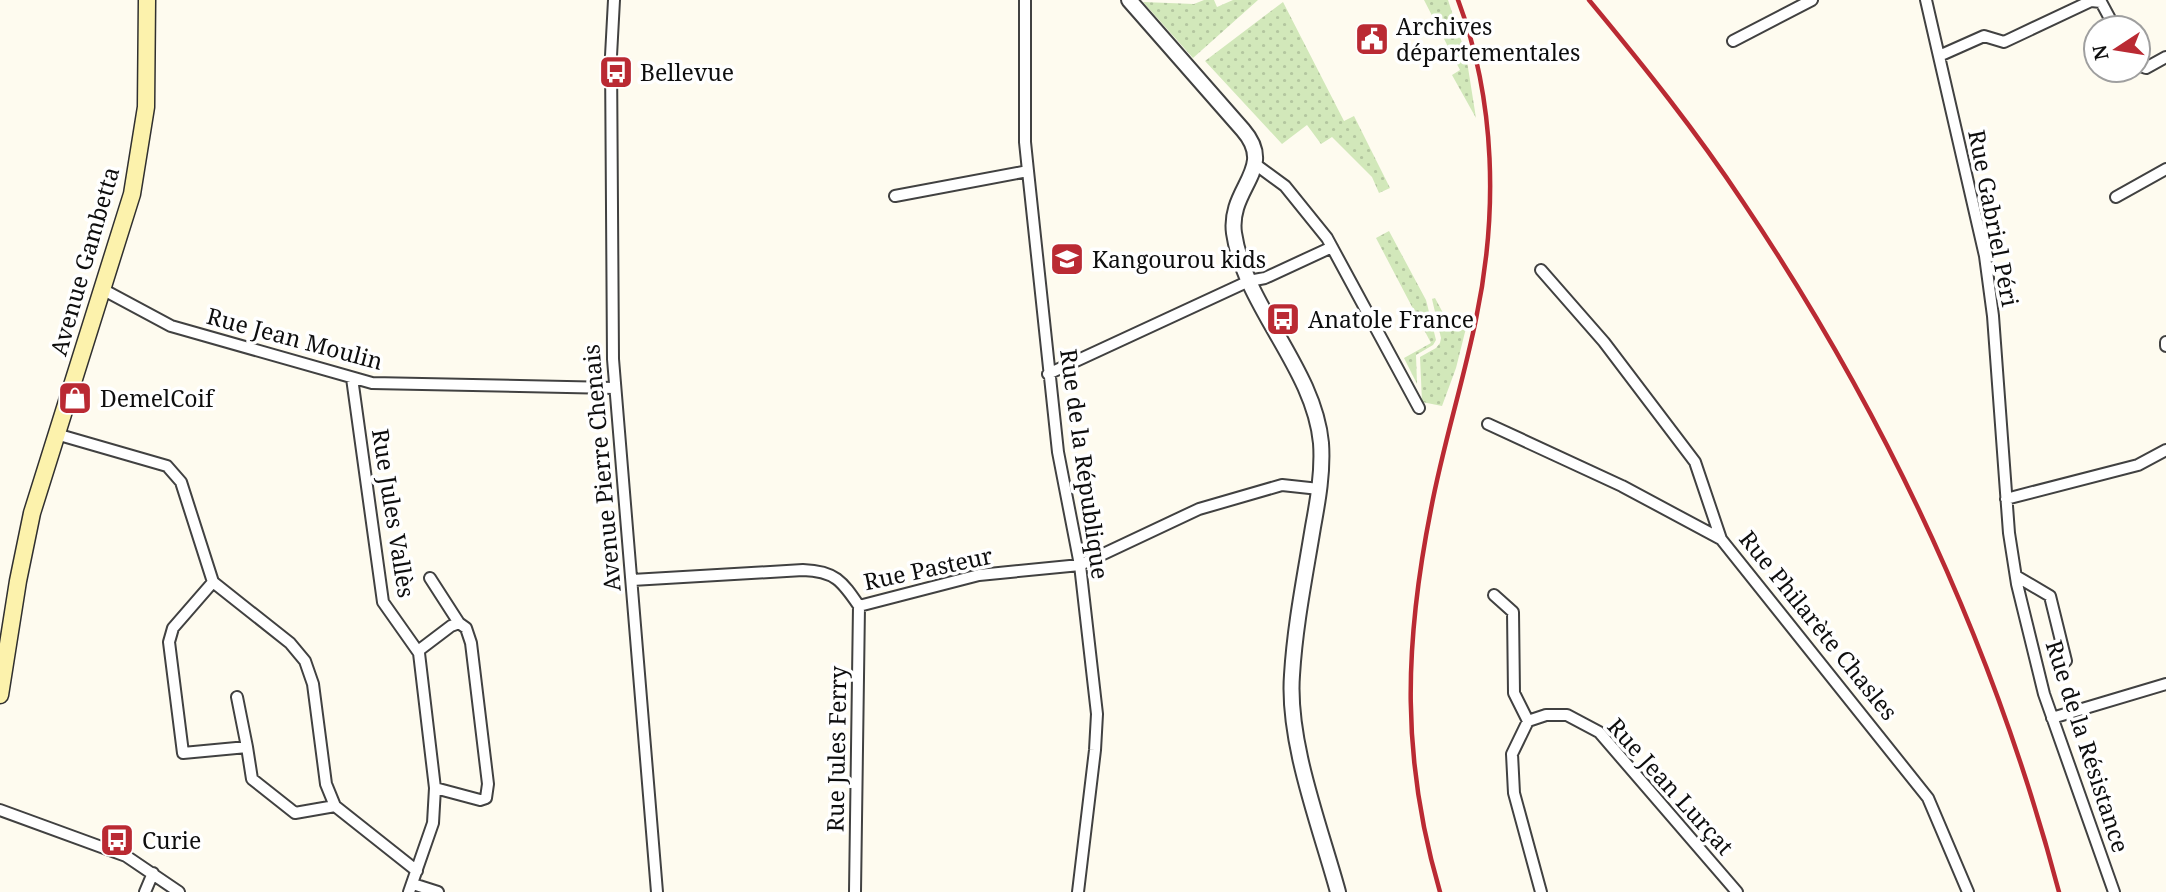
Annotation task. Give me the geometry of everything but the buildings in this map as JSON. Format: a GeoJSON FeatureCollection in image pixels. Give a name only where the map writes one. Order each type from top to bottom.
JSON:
{"type":"FeatureCollection","features":[{"type":"Feature","properties":{"kind":"main road","name":"Avenue Gambetta"},"geometry":{"type":"LineString","coordinates":[[0,695],[18,581],[33,513],[132,194],[146,107],[148,0]]}},
{"type":"Feature","properties":{"kind":"street","name":"Avenue Pierre Chenais"},"geometry":{"type":"LineString","coordinates":[[614,0],[611,39],[611,300],[614,388],[657,892]]}},
{"type":"Feature","properties":{"kind":"street","name":"Rue de la République"},"geometry":{"type":"LineString","coordinates":[[1025,0],[1025,142],[1048,374],[1058,452],[1080,565],[1097,714],[1078,892]]}},
{"type":"Feature","properties":{"kind":"street"},"geometry":{"type":"LineString","coordinates":[[1129,0],[1252,139],[1256,150],[1255,164],[1236,205],[1234,231],[1249,281],[1311,404],[1321,443],[1319,489],[1295,643],[1292,699],[1293,721],[1305,773],[1338,892]]}},
{"type":"Feature","properties":{"kind":"street"},"geometry":{"type":"LineString","coordinates":[[1733,41],[1812,0]]}},
{"type":"Feature","properties":{"kind":"street","name":"Rue Gabriel Péri"},"geometry":{"type":"LineString","coordinates":[[1926,0],[1985,256],[1993,316],[2002,447]]}},
{"type":"Feature","properties":{"kind":"street"},"geometry":{"type":"LineString","coordinates":[[1939,56],[1984,36],[2004,42],[2091,1],[2101,2],[2107,14]]}},
{"type":"Feature","properties":{"kind":"street"},"geometry":{"type":"LineString","coordinates":[[1255,164],[1285,186],[1332,247],[1419,408]]}},
{"type":"Feature","properties":{"kind":"street"},"geometry":{"type":"LineString","coordinates":[[2116,197],[2166,169]]}},
{"type":"Feature","properties":{"kind":"street"},"geometry":{"type":"LineString","coordinates":[[895,195],[1028,171]]}},
{"type":"Feature","properties":{"kind":"street"},"geometry":{"type":"LineString","coordinates":[[1048,374],[1249,281],[1265,278],[1332,247]]}},
{"type":"Feature","properties":{"kind":"street"},"geometry":{"type":"LineString","coordinates":[[1541,270],[1604,342],[1695,462],[1721,539]]}},
{"type":"Feature","properties":{"kind":"street","name":"Rue Jean Moulin"},"geometry":{"type":"LineString","coordinates":[[102,289],[171,326],[372,383],[614,388]]}},
{"type":"Feature","properties":{"kind":"street","name":"Rue Jules Vallès"},"geometry":{"type":"LineString","coordinates":[[352,378],[383,602],[418,651],[435,788],[433,823],[411,888]]}},
{"type":"Feature","properties":{"kind":"street","name":"Rue Philarète Chasles"},"geometry":{"type":"LineString","coordinates":[[1488,424],[1622,486],[1721,539],[1923,790],[1968,892]]}},
{"type":"Feature","properties":{"kind":"street"},"geometry":{"type":"LineString","coordinates":[[56,434],[167,466],[181,482],[214,582],[290,643],[305,660],[313,684],[326,784],[335,806],[417,871]]}},
{"type":"Feature","properties":{"kind":"street","name":"Rue de la Résistance"},"geometry":{"type":"LineString","coordinates":[[2002,447],[2016,576],[2043,694],[2114,892]]}},
{"type":"Feature","properties":{"kind":"street"},"geometry":{"type":"LineString","coordinates":[[2006,499],[2138,465],[2166,450]]}},
{"type":"Feature","properties":{"kind":"street","name":"Rue Pasteur"},"geometry":{"type":"LineString","coordinates":[[632,580],[821,570],[843,583],[859,606],[979,575],[1080,565],[1199,509],[1282,485],[1319,489]]}},
{"type":"Feature","properties":{"kind":"street"},"geometry":{"type":"LineString","coordinates":[[2016,576],[2050,596],[2066,662]]}},
{"type":"Feature","properties":{"kind":"street"},"geometry":{"type":"LineString","coordinates":[[430,578],[459,624],[466,628],[471,643],[488,784],[486,798],[480,800],[435,788]]}},
{"type":"Feature","properties":{"kind":"street"},"geometry":{"type":"LineString","coordinates":[[214,582],[173,628],[169,642],[183,753],[247,747]]}},
{"type":"Feature","properties":{"kind":"street"},"geometry":{"type":"LineString","coordinates":[[1494,595],[1513,612],[1514,693],[1528,720],[1512,754],[1514,793],[1541,892]]}},
{"type":"Feature","properties":{"kind":"street","name":"Rue Jules Ferry"},"geometry":{"type":"LineString","coordinates":[[855,892],[859,606]]}},
{"type":"Feature","properties":{"kind":"street"},"geometry":{"type":"LineString","coordinates":[[418,651],[452,626],[459,624]]}},
{"type":"Feature","properties":{"kind":"street"},"geometry":{"type":"LineString","coordinates":[[2052,718],[2166,684]]}},
{"type":"Feature","properties":{"kind":"street"},"geometry":{"type":"LineString","coordinates":[[237,697],[252,779],[295,813],[335,806]]}},
{"type":"Feature","properties":{"kind":"street","name":"Rue Jean Lurçat"},"geometry":{"type":"LineString","coordinates":[[1528,720],[1546,715],[1567,715],[1599,732],[1737,892]]}},
{"type":"Feature","properties":{"kind":"street"},"geometry":{"type":"LineString","coordinates":[[0,810],[126,856],[179,892]]}},
{"type":"Feature","properties":{"kind":"street"},"geometry":{"type":"LineString","coordinates":[[145,892],[153,873]]}},
{"type":"Feature","properties":{"kind":"street"},"geometry":{"type":"LineString","coordinates":[[411,888],[438,892]]}},
{"type":"Feature","properties":{"kind":"green space"},"geometry":{"type":"Polygon","coordinates":[[[1214,0],[1217,7],[1233,0],[1258,0],[1193,58],[1143,2],[1194,4],[1214,0]]]}},
{"type":"Feature","properties":{"kind":"green space"},"geometry":{"type":"Polygon","coordinates":[[[1424,0],[1448,0],[1466,55],[1476,118],[1452,75],[1460,70],[1424,0]]]}},
{"type":"Feature","properties":{"kind":"green space"},"geometry":{"type":"Polygon","coordinates":[[[1283,2],[1344,121],[1354,116],[1390,188],[1379,193],[1372,177],[1332,137],[1321,144],[1307,125],[1282,144],[1205,61],[1283,2]]]}},
{"type":"Feature","properties":{"kind":"green space"},"geometry":{"type":"Polygon","coordinates":[[[1389,231],[1426,300],[1436,340],[1433,345],[1416,355],[1417,384],[1404,358],[1431,343],[1376,238],[1389,231]]]}},
{"type":"Feature","properties":{"kind":"green space"},"geometry":{"type":"Polygon","coordinates":[[[1435,298],[1450,326],[1469,316],[1456,368],[1442,406],[1422,402],[1420,357],[1436,348],[1441,338],[1432,299],[1435,298]]]}},
{"type":"Feature","properties":{"kind":"railway"},"geometry":{"type":"LineString","coordinates":[[1440,892],[1418,795],[1411,702],[1412,655],[1422,559],[1431,509],[1471,343],[1483,279],[1490,199],[1490,158],[1480,78],[1471,38],[1458,0]]}},
{"type":"Feature","properties":{"kind":"railway"},"geometry":{"type":"LineString","coordinates":[[1589,0],[1669,99],[1743,202],[1795,282],[1888,448],[1968,621],[2033,800],[2059,892]]}},
{"type":"Feature","properties":{"kind":"place","name":"Archives départementales"},"geometry":{"type":"Point","coordinates":[1372,39]}},
{"type":"Feature","properties":{"kind":"place","name":"Bellevue"},"geometry":{"type":"Point","coordinates":[616,72]}},
{"type":"Feature","properties":{"kind":"place","name":"Kangourou kids"},"geometry":{"type":"Point","coordinates":[1067,259]}},
{"type":"Feature","properties":{"kind":"place","name":"Anatole France"},"geometry":{"type":"Point","coordinates":[1283,319]}},
{"type":"Feature","properties":{"kind":"place","name":"DemelCoif"},"geometry":{"type":"Point","coordinates":[75,398]}},
{"type":"Feature","properties":{"kind":"place","name":"Curie"},"geometry":{"type":"Point","coordinates":[117,840]}}]}
